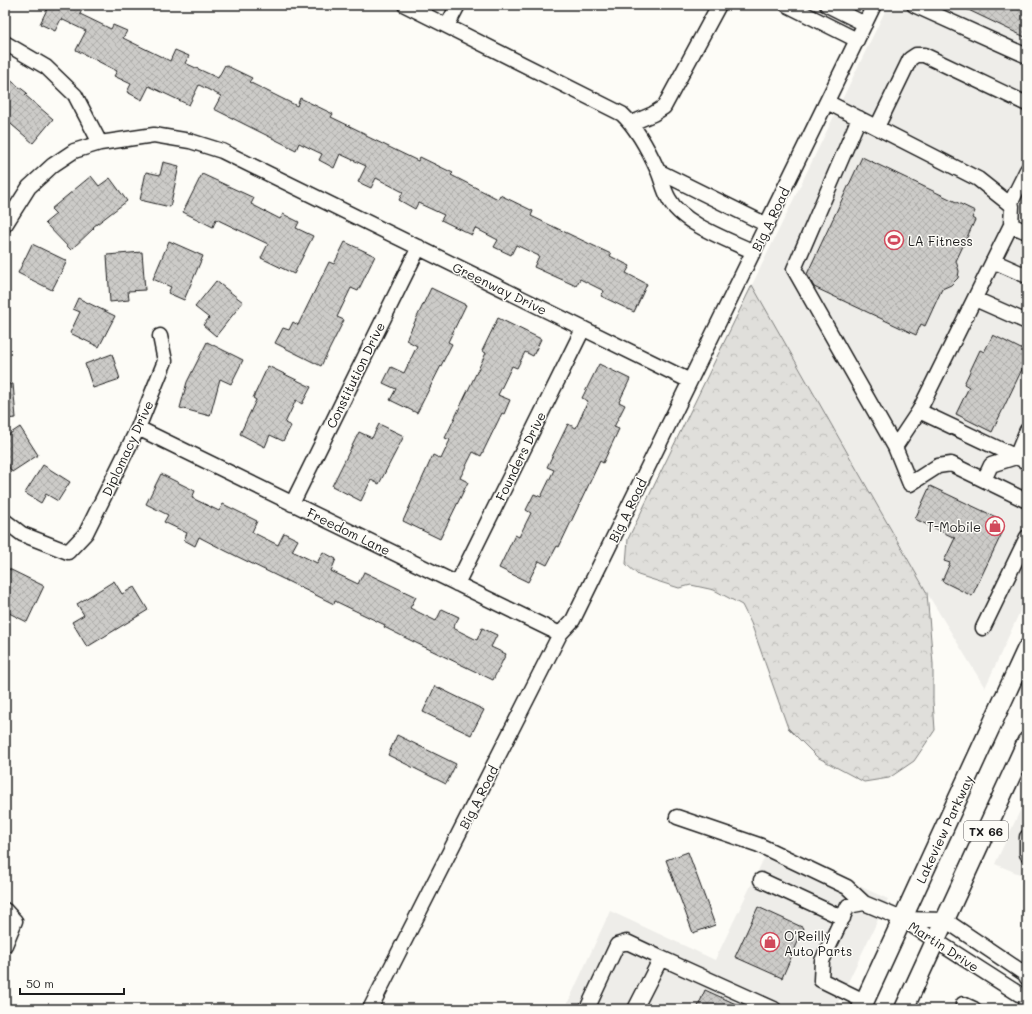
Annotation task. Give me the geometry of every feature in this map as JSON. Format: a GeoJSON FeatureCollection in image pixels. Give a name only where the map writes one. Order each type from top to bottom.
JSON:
{"type":"FeatureCollection","features":[{"type":"Feature","properties":{"kind":"main road","name":"Lakeview Parkway"},"geometry":{"type":"LineString","coordinates":[[862,1005],[1027,648]]}},
{"type":"Feature","properties":{"kind":"main road","name":"TX 66"},"geometry":{"type":"LineString","coordinates":[[904,1009],[1027,741]]}},
{"type":"Feature","properties":{"kind":"street"},"geometry":{"type":"LineString","coordinates":[[405,5],[622,114],[632,123],[658,171],[669,200],[676,209],[694,223],[754,252]]}},
{"type":"Feature","properties":{"kind":"street"},"geometry":{"type":"LineString","coordinates":[[447,26],[458,5]]}},
{"type":"Feature","properties":{"kind":"street"},"geometry":{"type":"LineString","coordinates":[[632,123],[664,108],[719,5]]}},
{"type":"Feature","properties":{"kind":"street"},"geometry":{"type":"LineString","coordinates":[[787,5],[857,40]]}},
{"type":"Feature","properties":{"kind":"street"},"geometry":{"type":"LineString","coordinates":[[827,5],[865,24]]}},
{"type":"Feature","properties":{"kind":"street","name":"Big A Road"},"geometry":{"type":"LineString","coordinates":[[370,1009],[560,634],[573,620],[874,5]]}},
{"type":"Feature","properties":{"kind":"street"},"geometry":{"type":"LineString","coordinates":[[914,5],[1027,56]]}},
{"type":"Feature","properties":{"kind":"street"},"geometry":{"type":"LineString","coordinates":[[5,43],[46,67],[76,95],[100,143]]}},
{"type":"Feature","properties":{"kind":"street"},"geometry":{"type":"LineString","coordinates":[[877,127],[910,59],[916,55],[924,55],[1027,104]]}},
{"type":"Feature","properties":{"kind":"street"},"geometry":{"type":"LineString","coordinates":[[827,102],[978,179],[1012,206],[1011,225],[919,411],[896,447]]}},
{"type":"Feature","properties":{"kind":"street"},"geometry":{"type":"LineString","coordinates":[[859,118],[794,269],[896,447],[910,484],[938,466],[951,464],[1027,501]]}},
{"type":"Feature","properties":{"kind":"street","name":"Greenway Drive"},"geometry":{"type":"LineString","coordinates":[[5,225],[29,187],[53,165],[74,151],[100,143],[154,135],[190,141],[222,151],[690,381]]}},
{"type":"Feature","properties":{"kind":"street"},"geometry":{"type":"LineString","coordinates":[[1010,204],[1027,170]]}},
{"type":"Feature","properties":{"kind":"street"},"geometry":{"type":"LineString","coordinates":[[658,171],[767,225]]}},
{"type":"Feature","properties":{"kind":"street"},"geometry":{"type":"LineString","coordinates":[[1011,225],[1027,232]]}},
{"type":"Feature","properties":{"kind":"street","name":"Constitution Drive"},"geometry":{"type":"LineString","coordinates":[[292,504],[419,247]]}},
{"type":"Feature","properties":{"kind":"street"},"geometry":{"type":"LineString","coordinates":[[993,261],[1027,276]]}},
{"type":"Feature","properties":{"kind":"street"},"geometry":{"type":"LineString","coordinates":[[975,299],[1027,322]]}},
{"type":"Feature","properties":{"kind":"street","name":"Founders Drive"},"geometry":{"type":"LineString","coordinates":[[457,584],[583,329]]}},
{"type":"Feature","properties":{"kind":"street","name":"Diplomacy Drive"},"geometry":{"type":"LineString","coordinates":[[5,521],[22,534],[68,552],[86,533],[138,428],[165,361],[160,336]]}},
{"type":"Feature","properties":{"kind":"street"},"geometry":{"type":"LineString","coordinates":[[919,411],[1021,460]]}},
{"type":"Feature","properties":{"kind":"street","name":"Freedom Lane"},"geometry":{"type":"LineString","coordinates":[[138,428],[560,634]]}},
{"type":"Feature","properties":{"kind":"street"},"geometry":{"type":"LineString","coordinates":[[1021,460],[1027,430]]}},
{"type":"Feature","properties":{"kind":"street"},"geometry":{"type":"LineString","coordinates":[[984,480],[991,466],[1021,460]]}},
{"type":"Feature","properties":{"kind":"street"},"geometry":{"type":"LineString","coordinates":[[983,628],[1027,537]]}},
{"type":"Feature","properties":{"kind":"street"},"geometry":{"type":"LineString","coordinates":[[677,817],[760,845],[847,886],[864,903],[902,919]]}},
{"type":"Feature","properties":{"kind":"street"},"geometry":{"type":"LineString","coordinates":[[1027,836],[1027,854]]}},
{"type":"Feature","properties":{"kind":"street"},"geometry":{"type":"LineString","coordinates":[[761,880],[843,918]]}},
{"type":"Feature","properties":{"kind":"street"},"geometry":{"type":"LineString","coordinates":[[862,1005],[821,980],[822,961],[848,906],[864,903]]}},
{"type":"Feature","properties":{"kind":"street"},"geometry":{"type":"LineString","coordinates":[[5,910],[15,922],[5,945]]}},
{"type":"Feature","properties":{"kind":"street","name":"Martin Drive"},"geometry":{"type":"LineString","coordinates":[[902,919],[945,920],[1025,974],[1027,978]]}},
{"type":"Feature","properties":{"kind":"street","name":"Martin Drive"},"geometry":{"type":"LineString","coordinates":[[902,919],[1019,994],[1027,996]]}},
{"type":"Feature","properties":{"kind":"street"},"geometry":{"type":"LineString","coordinates":[[587,1009],[617,945],[627,942],[774,1009]]}},
{"type":"Feature","properties":{"kind":"street"},"geometry":{"type":"LineString","coordinates":[[635,1009],[661,958]]}},
{"type":"Feature","properties":{"kind":"street"},"geometry":{"type":"LineString","coordinates":[[1024,1009],[1027,1005]]}},
{"type":"Feature","properties":{"kind":"shaded area"},"geometry":{"type":"Polygon","coordinates":[[[888,5],[1027,5],[1027,596],[985,688],[927,593],[752,285],[888,5]]]}},
{"type":"Feature","properties":{"kind":"shaded area"},"geometry":{"type":"Polygon","coordinates":[[[1027,796],[1027,877],[995,864],[1027,796]]]}},
{"type":"Feature","properties":{"kind":"shaded area"},"geometry":{"type":"Polygon","coordinates":[[[770,846],[888,899],[835,1009],[565,1009],[610,911],[715,960],[770,846]]]}},
{"type":"Feature","properties":{"kind":"green space"},"geometry":{"type":"Polygon","coordinates":[[[752,285],[927,593],[933,664],[935,730],[914,761],[889,778],[864,782],[817,757],[788,728],[751,623],[742,605],[714,590],[691,585],[679,588],[638,575],[626,564],[628,539],[752,285]]]}},
{"type":"Feature","properties":{"kind":"building"},"geometry":{"type":"Polygon","coordinates":[[[49,5],[84,5],[80,14],[111,29],[113,25],[127,31],[123,38],[170,61],[175,50],[189,56],[185,63],[218,78],[225,65],[252,78],[249,82],[297,106],[300,98],[333,114],[331,117],[366,134],[366,136],[418,161],[420,157],[453,173],[451,175],[498,199],[500,195],[533,211],[531,216],[611,254],[610,256],[630,266],[626,273],[647,284],[634,312],[601,296],[604,291],[580,279],[576,286],[534,267],[539,256],[516,245],[511,255],[494,247],[498,240],[475,228],[472,235],[441,220],[444,215],[418,203],[415,209],[399,200],[403,192],[376,178],[371,188],[358,182],[366,166],[340,154],[334,168],[319,160],[322,154],[299,143],[296,150],[214,109],[221,96],[199,85],[189,105],[149,86],[142,100],[127,92],[131,84],[114,76],[117,71],[76,50],[86,31],[61,19],[55,31],[40,24],[49,5]]]}},
{"type":"Feature","properties":{"kind":"building"},"geometry":{"type":"Polygon","coordinates":[[[958,5],[1027,5],[1027,38],[958,5]]]}},
{"type":"Feature","properties":{"kind":"building"},"geometry":{"type":"Polygon","coordinates":[[[5,76],[27,93],[25,95],[53,119],[33,143],[5,119],[5,76]]]}},
{"type":"Feature","properties":{"kind":"building","name":"LA Fitness"},"geometry":{"type":"Polygon","coordinates":[[[862,157],[975,211],[972,218],[975,220],[956,261],[959,271],[958,278],[951,285],[942,289],[925,326],[921,324],[916,335],[814,287],[807,274],[862,157]]]}},
{"type":"Feature","properties":{"kind":"building"},"geometry":{"type":"Polygon","coordinates":[[[163,162],[179,166],[170,207],[140,200],[146,172],[160,175],[163,162]]]}},
{"type":"Feature","properties":{"kind":"building"},"geometry":{"type":"Polygon","coordinates":[[[202,174],[254,198],[251,204],[280,219],[283,214],[299,222],[296,228],[313,236],[294,274],[261,258],[268,244],[216,219],[213,227],[183,212],[202,174]]]}},
{"type":"Feature","properties":{"kind":"building"},"geometry":{"type":"Polygon","coordinates":[[[91,176],[99,186],[110,178],[127,201],[93,227],[94,228],[71,250],[45,223],[56,214],[51,209],[91,176]]]}},
{"type":"Feature","properties":{"kind":"building"},"geometry":{"type":"Polygon","coordinates":[[[169,241],[203,256],[184,300],[168,293],[171,287],[153,279],[169,241]]]}},
{"type":"Feature","properties":{"kind":"building"},"geometry":{"type":"Polygon","coordinates":[[[345,242],[375,256],[358,291],[351,288],[337,317],[344,320],[321,366],[275,343],[283,328],[289,330],[293,322],[298,325],[329,262],[334,264],[345,242]]]}},
{"type":"Feature","properties":{"kind":"building"},"geometry":{"type":"Polygon","coordinates":[[[32,244],[67,261],[52,290],[18,273],[32,244]]]}},
{"type":"Feature","properties":{"kind":"building"},"geometry":{"type":"Polygon","coordinates":[[[142,252],[145,290],[128,291],[129,300],[110,302],[107,255],[142,252]]]}},
{"type":"Feature","properties":{"kind":"building"},"geometry":{"type":"Polygon","coordinates":[[[216,281],[243,302],[216,336],[203,325],[209,318],[195,307],[216,281]]]}},
{"type":"Feature","properties":{"kind":"building"},"geometry":{"type":"Polygon","coordinates":[[[431,288],[466,305],[448,342],[452,344],[417,413],[390,400],[396,389],[383,383],[391,367],[404,373],[417,346],[406,340],[431,288]]]}},
{"type":"Feature","properties":{"kind":"building"},"geometry":{"type":"Polygon","coordinates":[[[78,298],[115,316],[99,347],[70,333],[80,312],[73,309],[78,298]]]}},
{"type":"Feature","properties":{"kind":"building"},"geometry":{"type":"Polygon","coordinates":[[[498,318],[541,339],[533,356],[525,352],[517,368],[512,366],[498,395],[510,400],[481,456],[473,452],[460,478],[468,482],[440,539],[403,521],[433,455],[441,459],[450,440],[445,438],[486,353],[482,351],[498,318]]]}},
{"type":"Feature","properties":{"kind":"building"},"geometry":{"type":"Polygon","coordinates":[[[993,335],[1027,352],[1027,359],[992,432],[956,414],[969,387],[964,384],[980,350],[984,352],[993,335]]]}},
{"type":"Feature","properties":{"kind":"building"},"geometry":{"type":"Polygon","coordinates":[[[207,342],[243,360],[231,384],[220,379],[210,416],[180,408],[187,382],[207,342]]]}},
{"type":"Feature","properties":{"kind":"building"},"geometry":{"type":"Polygon","coordinates":[[[112,354],[120,379],[93,388],[85,364],[112,354]]]}},
{"type":"Feature","properties":{"kind":"building"},"geometry":{"type":"Polygon","coordinates":[[[599,364],[630,379],[619,402],[625,405],[614,427],[619,429],[603,463],[600,461],[559,547],[557,546],[547,565],[539,561],[528,582],[499,568],[515,535],[519,537],[531,513],[526,510],[534,494],[541,497],[554,470],[547,467],[568,424],[576,428],[588,401],[582,398],[599,364]]]}},
{"type":"Feature","properties":{"kind":"building"},"geometry":{"type":"Polygon","coordinates":[[[268,366],[311,387],[302,404],[296,400],[285,423],[291,426],[283,441],[270,435],[265,447],[240,434],[256,400],[253,398],[268,366]]]}},
{"type":"Feature","properties":{"kind":"building"},"geometry":{"type":"Polygon","coordinates":[[[5,384],[13,384],[16,418],[5,419],[5,384]]]}},
{"type":"Feature","properties":{"kind":"building"},"geometry":{"type":"Polygon","coordinates":[[[379,424],[404,436],[379,484],[371,480],[361,501],[332,486],[359,432],[372,438],[379,424]]]}},
{"type":"Feature","properties":{"kind":"building"},"geometry":{"type":"Polygon","coordinates":[[[20,427],[38,455],[12,472],[5,461],[5,437],[20,427]]]}},
{"type":"Feature","properties":{"kind":"building"},"geometry":{"type":"Polygon","coordinates":[[[43,465],[70,482],[58,501],[46,494],[41,503],[25,493],[43,465]]]}},
{"type":"Feature","properties":{"kind":"building"},"geometry":{"type":"Polygon","coordinates":[[[161,474],[195,491],[192,498],[219,511],[223,504],[257,521],[252,532],[278,545],[284,533],[298,540],[292,551],[317,563],[323,552],[336,559],[331,571],[358,584],[364,572],[416,597],[410,608],[436,621],[442,609],[459,617],[453,628],[477,640],[482,628],[497,635],[491,647],[506,654],[493,680],[384,627],[385,625],[335,601],[334,604],[199,537],[195,546],[184,540],[187,533],[164,522],[168,515],[146,504],[161,474]]]}},
{"type":"Feature","properties":{"kind":"building"},"geometry":{"type":"Polygon","coordinates":[[[930,486],[998,518],[1003,531],[972,596],[942,581],[950,563],[944,561],[955,538],[915,519],[930,486]]]}},
{"type":"Feature","properties":{"kind":"building"},"geometry":{"type":"Polygon","coordinates":[[[5,567],[44,586],[27,622],[5,611],[5,567]]]}},
{"type":"Feature","properties":{"kind":"building"},"geometry":{"type":"Polygon","coordinates":[[[114,581],[122,594],[134,587],[148,610],[87,647],[72,622],[84,615],[77,604],[114,581]]]}},
{"type":"Feature","properties":{"kind":"building"},"geometry":{"type":"Polygon","coordinates":[[[435,686],[484,710],[471,735],[423,712],[435,686]]]}},
{"type":"Feature","properties":{"kind":"building"},"geometry":{"type":"Polygon","coordinates":[[[397,735],[456,764],[446,784],[388,755],[397,735]]]}},
{"type":"Feature","properties":{"kind":"building"},"geometry":{"type":"Polygon","coordinates":[[[688,852],[715,925],[693,933],[666,860],[688,852]]]}},
{"type":"Feature","properties":{"kind":"building","name":"O'Reilly Auto Parts"},"geometry":{"type":"Polygon","coordinates":[[[758,907],[804,928],[782,978],[735,957],[758,907]]]}},
{"type":"Feature","properties":{"kind":"building"},"geometry":{"type":"Polygon","coordinates":[[[705,990],[747,1009],[697,1009],[705,990]]]}},
{"type":"Feature","properties":{"kind":"place","name":"LA Fitness"},"geometry":{"type":"Point","coordinates":[894,240]}},
{"type":"Feature","properties":{"kind":"place","name":"T-Mobile"},"geometry":{"type":"Point","coordinates":[995,526]}},
{"type":"Feature","properties":{"kind":"place","name":"O'Reilly Auto Parts"},"geometry":{"type":"Point","coordinates":[770,942]}}]}
